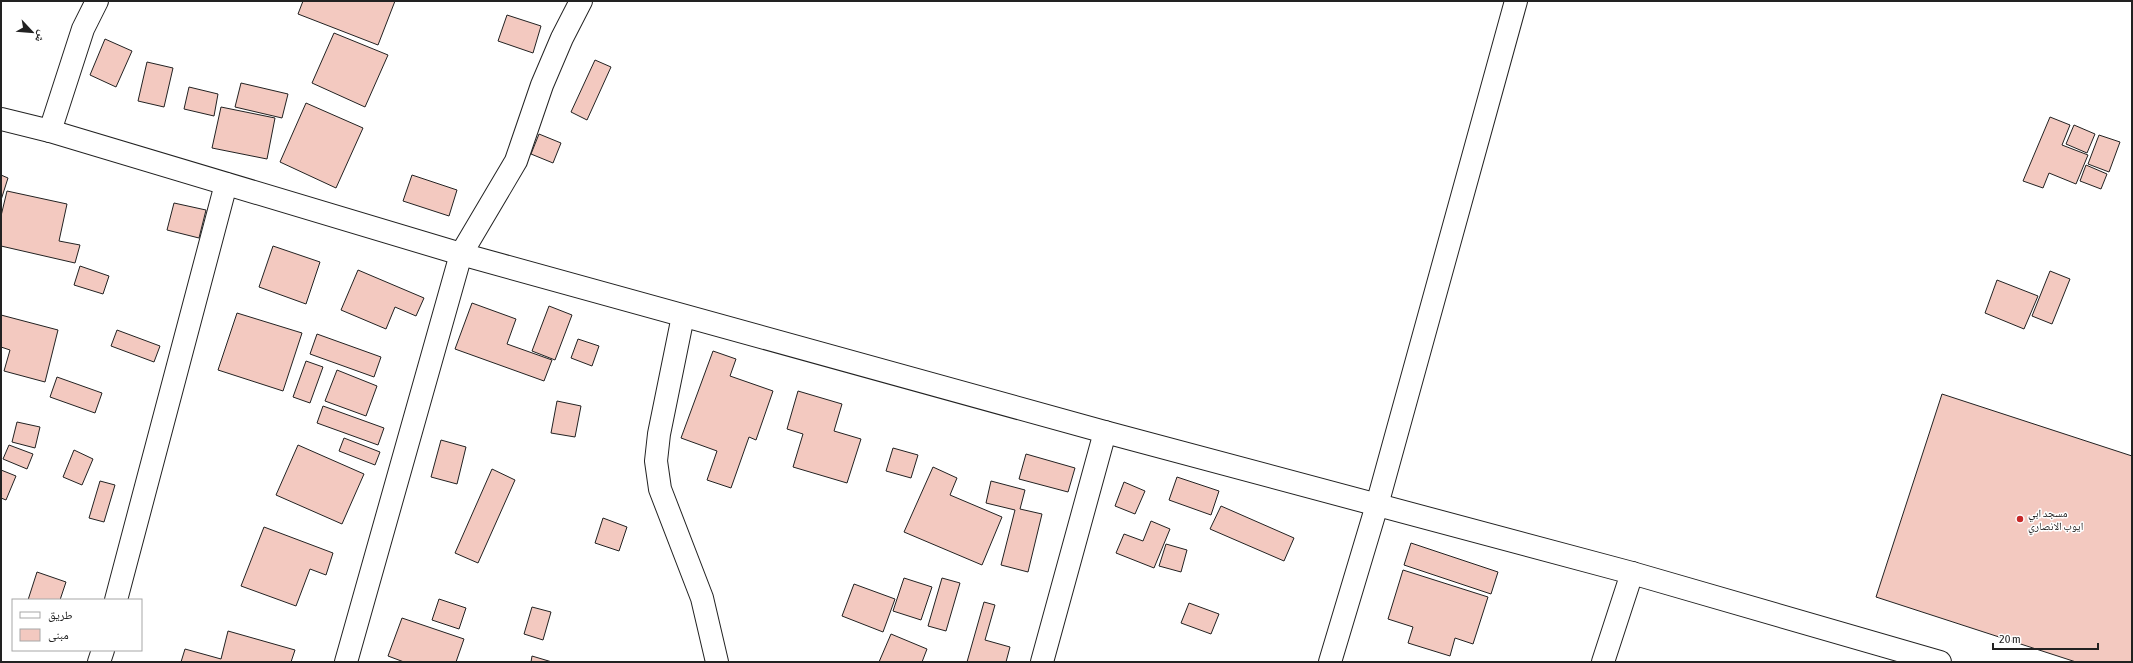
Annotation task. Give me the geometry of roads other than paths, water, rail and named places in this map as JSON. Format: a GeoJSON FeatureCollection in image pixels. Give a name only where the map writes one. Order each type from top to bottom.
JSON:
{"type":"FeatureCollection","features":[{"type":"Feature","properties":{"kind":"street"},"geometry":{"type":"LineString","coordinates":[[50,132],[83,29],[97,1]]}},
{"type":"Feature","properties":{"kind":"street"},"geometry":{"type":"LineString","coordinates":[[346,662],[461,254],[516,161],[542,85],[562,38],[581,1]]}},
{"type":"Feature","properties":{"kind":"street"},"geometry":{"type":"LineString","coordinates":[[1330,662],[1377,505],[1516,1]]}},
{"type":"Feature","properties":{"kind":"street"},"geometry":{"type":"LineString","coordinates":[[1,119],[50,132],[461,254],[1105,432],[1632,573],[1940,662]]}},
{"type":"Feature","properties":{"kind":"street"},"geometry":{"type":"LineString","coordinates":[[116,599],[226,184]]}},
{"type":"Feature","properties":{"kind":"street"},"geometry":{"type":"LineString","coordinates":[[683,316],[659,434],[656,461],[660,489],[702,598],[717,662]]}},
{"type":"Feature","properties":{"kind":"street"},"geometry":{"type":"LineString","coordinates":[[1042,662],[1105,432]]}},
{"type":"Feature","properties":{"kind":"street"},"geometry":{"type":"LineString","coordinates":[[1603,662],[1632,573]]}},
{"type":"Feature","properties":{"kind":"street"},"geometry":{"type":"LineString","coordinates":[[100,662],[103,651]]}},
{"type":"Feature","properties":{"kind":"place","name":"مسجد ابي ايوب الانصاري"},"geometry":{"type":"Point","coordinates":[2020,519]}}]}
